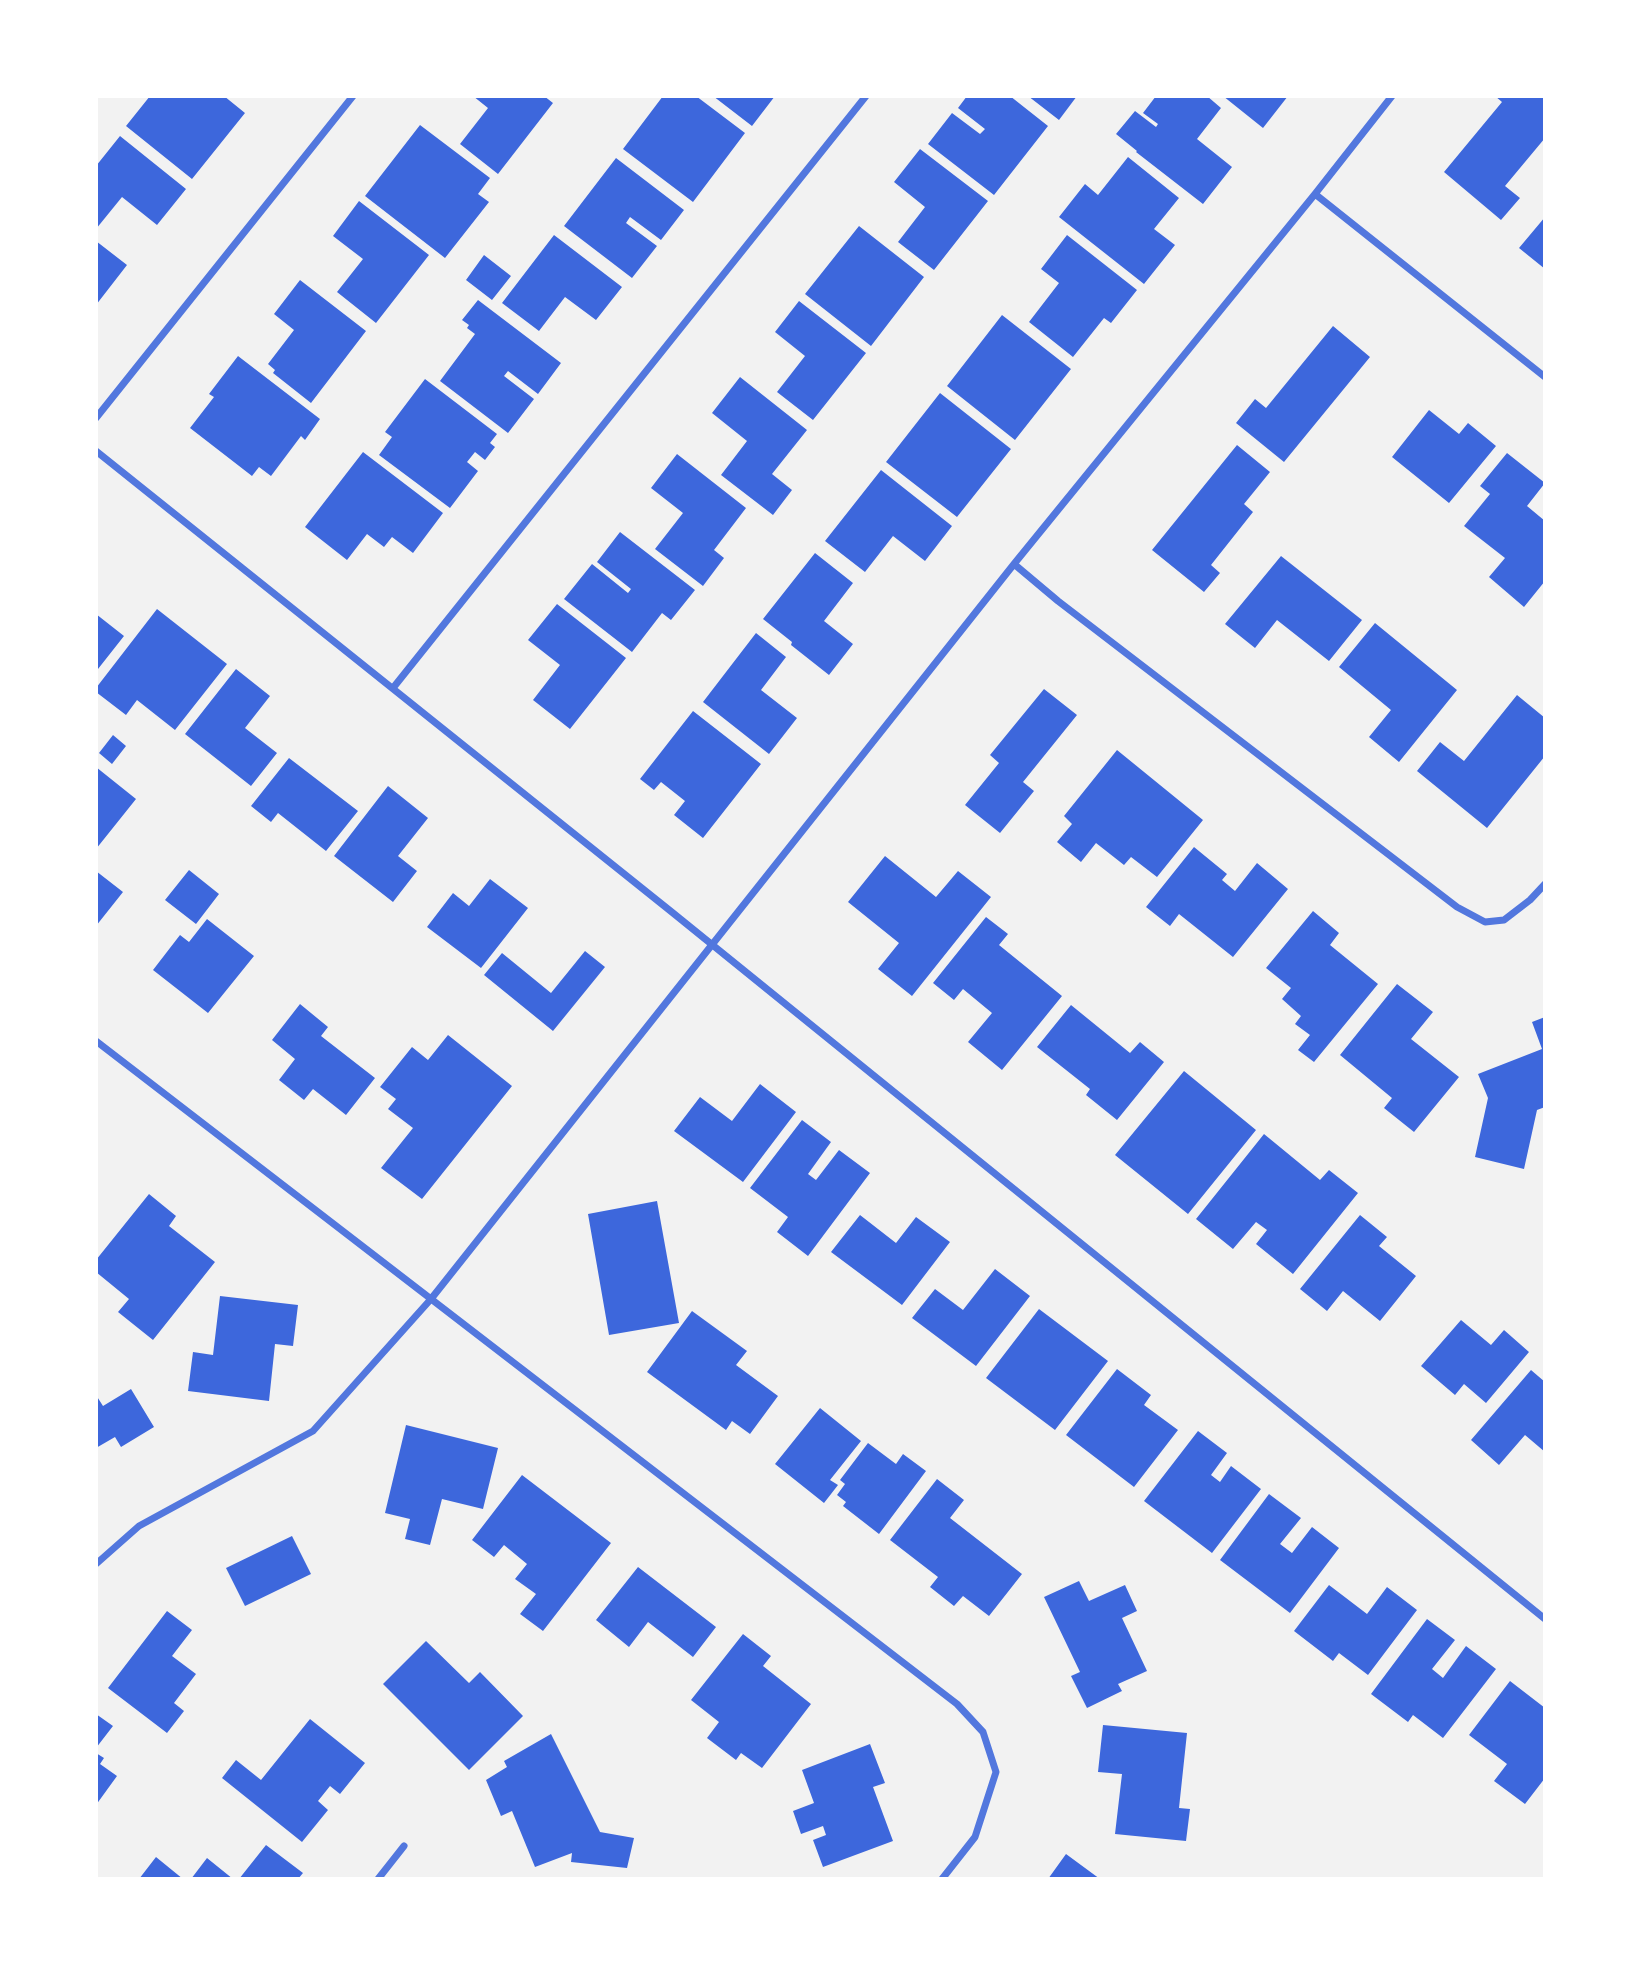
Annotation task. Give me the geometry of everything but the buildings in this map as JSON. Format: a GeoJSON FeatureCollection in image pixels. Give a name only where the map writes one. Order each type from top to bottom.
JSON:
{"type":"FeatureCollection","features":[{"type":"Feature","properties":{"kind":"street"},"geometry":{"type":"LineString","coordinates":[[96,418],[353,96]]}},
{"type":"Feature","properties":{"kind":"street"},"geometry":{"type":"LineString","coordinates":[[393,688],[866,96]]}},
{"type":"Feature","properties":{"kind":"street"},"geometry":{"type":"LineString","coordinates":[[96,1564],[139,1526],[313,1430],[431,1299],[1014,564],[1392,96]]}},
{"type":"Feature","properties":{"kind":"street"},"geometry":{"type":"LineString","coordinates":[[1315,194],[1545,377]]}},
{"type":"Feature","properties":{"kind":"street"},"geometry":{"type":"LineString","coordinates":[[96,451],[1545,1619]]}},
{"type":"Feature","properties":{"kind":"street"},"geometry":{"type":"LineString","coordinates":[[1014,564],[1058,601],[1457,907],[1485,922],[1504,919],[1530,900],[1545,884]]}},
{"type":"Feature","properties":{"kind":"street"},"geometry":{"type":"LineString","coordinates":[[96,1041],[957,1704],[983,1732],[996,1772],[975,1837],[942,1879]]}},
{"type":"Feature","properties":{"kind":"street"},"geometry":{"type":"LineString","coordinates":[[378,1879],[404,1846]]}}]}
